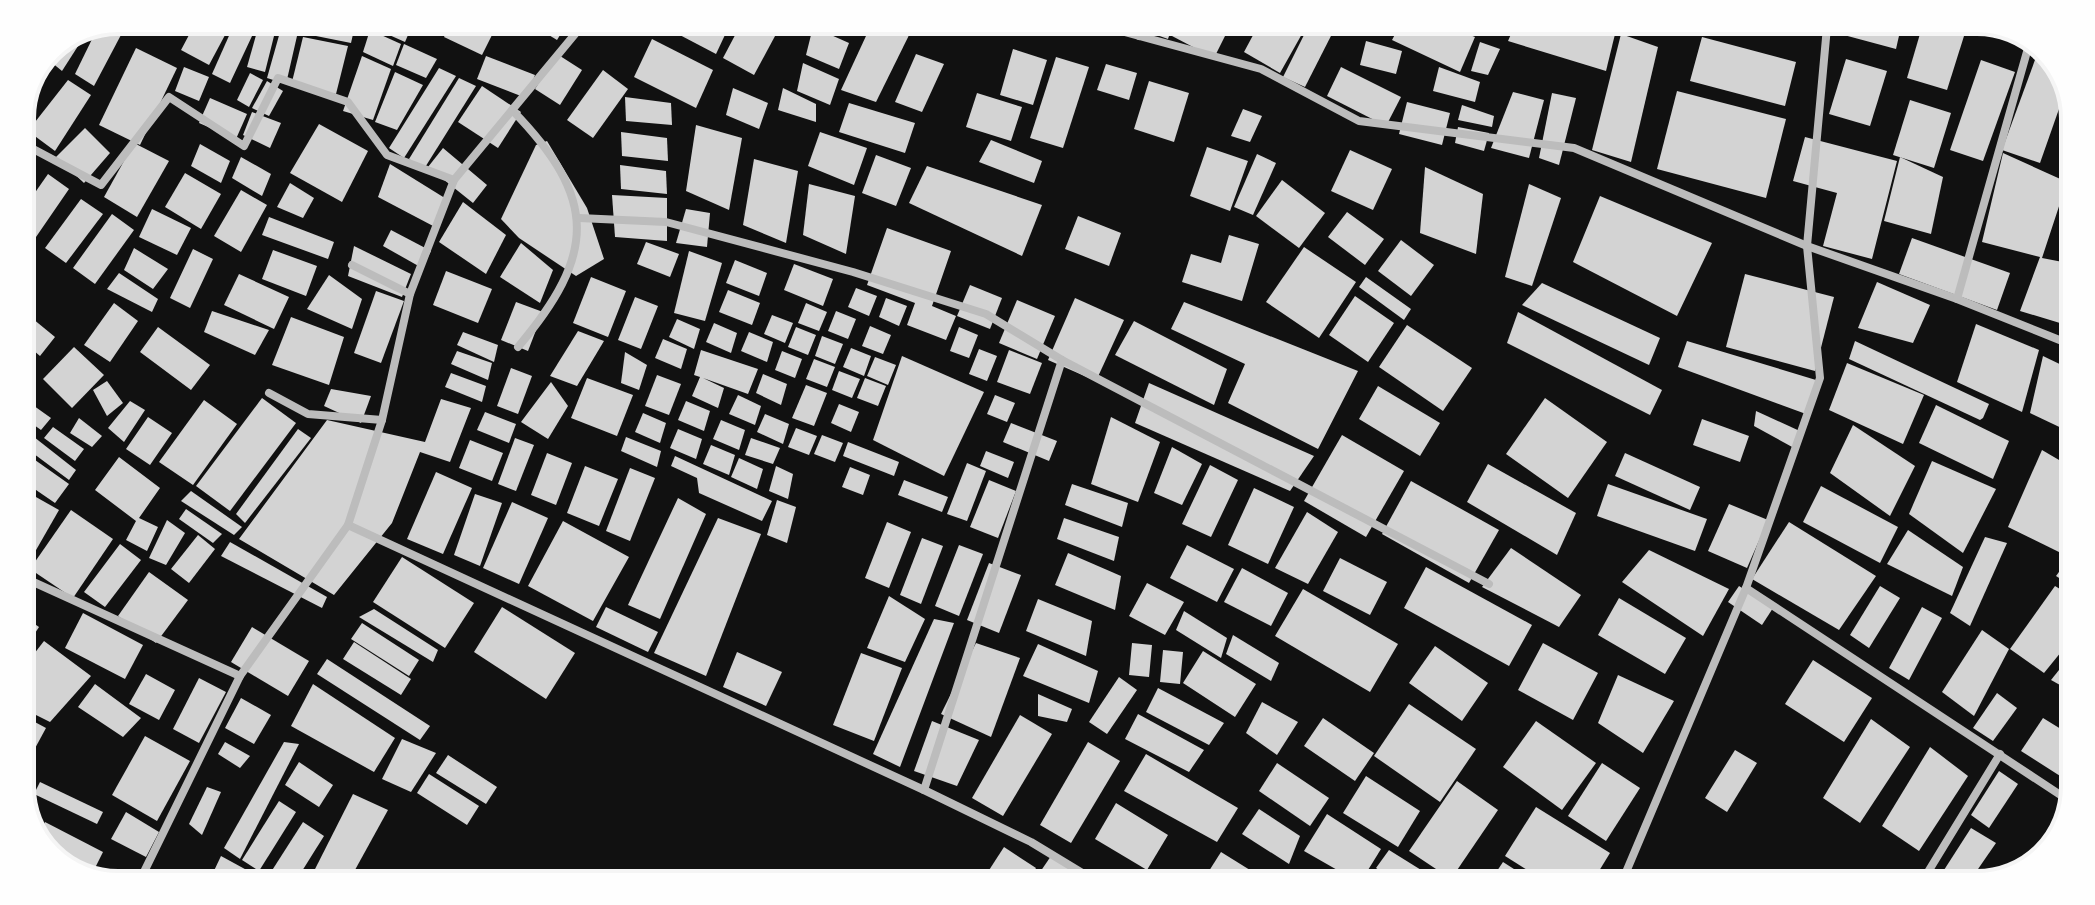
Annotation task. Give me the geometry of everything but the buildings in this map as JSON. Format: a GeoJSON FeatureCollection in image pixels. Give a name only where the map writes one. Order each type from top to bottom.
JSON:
{"type":"FeatureCollection","features":[{"type":"Feature","properties":{"kind":"street"},"geometry":{"type":"LineString","coordinates":[[144,871],[240,676],[348,525],[382,420],[410,294],[454,180],[575,34]]}},
{"type":"Feature","properties":{"kind":"street"},"geometry":{"type":"LineString","coordinates":[[1132,34],[1261,69],[1359,121],[1574,148],[1807,246],[1957,299],[2061,341]]}},
{"type":"Feature","properties":{"kind":"street"},"geometry":{"type":"LineString","coordinates":[[1626,871],[1746,588],[1820,378],[1807,246],[1826,34]]}},
{"type":"Feature","properties":{"kind":"street"},"geometry":{"type":"LineString","coordinates":[[1957,299],[2027,51]]}},
{"type":"Feature","properties":{"kind":"street"},"geometry":{"type":"LineString","coordinates":[[34,149],[101,185],[169,97],[244,146],[278,78],[348,102],[387,155],[454,180]]}},
{"type":"Feature","properties":{"kind":"street"},"geometry":{"type":"LineString","coordinates":[[512,110],[536,135],[561,173],[579,218],[574,259],[553,306],[518,347]]}},
{"type":"Feature","properties":{"kind":"street"},"geometry":{"type":"LineString","coordinates":[[579,218],[666,222],[853,272],[986,314],[1062,360],[1489,584]]}},
{"type":"Feature","properties":{"kind":"street"},"geometry":{"type":"LineString","coordinates":[[352,265],[410,294]]}},
{"type":"Feature","properties":{"kind":"street"},"geometry":{"type":"LineString","coordinates":[[924,790],[1062,360]]}},
{"type":"Feature","properties":{"kind":"street"},"geometry":{"type":"LineString","coordinates":[[269,393],[308,414],[382,420]]}},
{"type":"Feature","properties":{"kind":"street"},"geometry":{"type":"LineString","coordinates":[[348,525],[924,790],[1031,842],[1079,871]]}},
{"type":"Feature","properties":{"kind":"street"},"geometry":{"type":"LineString","coordinates":[[34,582],[240,676]]}},
{"type":"Feature","properties":{"kind":"street"},"geometry":{"type":"LineString","coordinates":[[1746,588],[2060,795]]}},
{"type":"Feature","properties":{"kind":"street"},"geometry":{"type":"LineString","coordinates":[[1929,871],[2000,754]]}}]}
